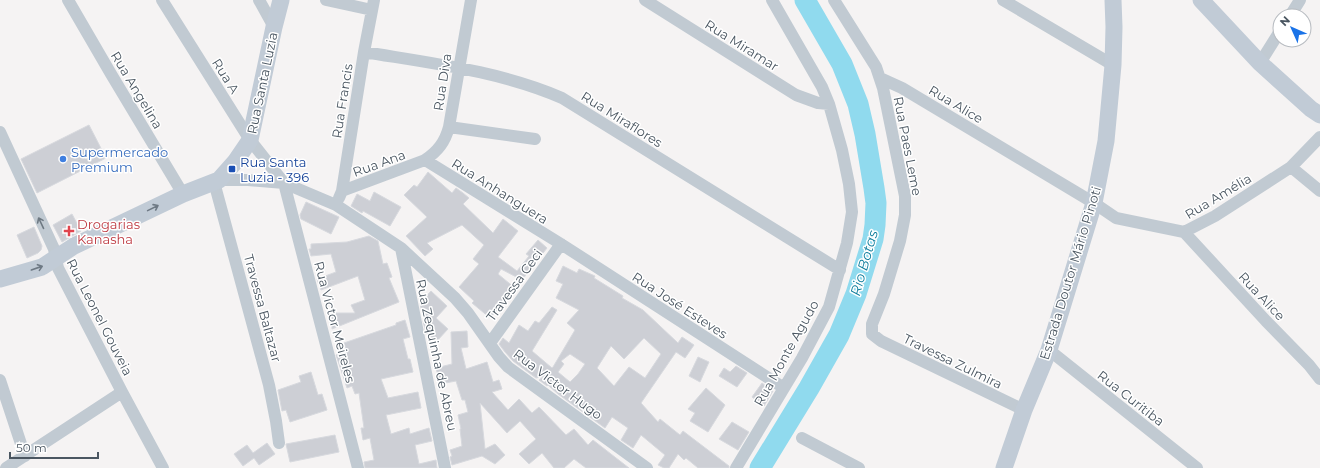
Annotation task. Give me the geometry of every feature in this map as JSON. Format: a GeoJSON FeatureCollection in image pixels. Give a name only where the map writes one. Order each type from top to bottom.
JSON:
{"type":"FeatureCollection","features":[{"type":"Feature","properties":{"kind":"street","name":"Rua Angelina"},"geometry":{"type":"LineString","coordinates":[[68,0],[183,194]]}},
{"type":"Feature","properties":{"kind":"street","name":"Rua A"},"geometry":{"type":"LineString","coordinates":[[162,0],[250,140],[284,183]]}},
{"type":"Feature","properties":{"kind":"street"},"geometry":{"type":"LineString","coordinates":[[259,0],[274,27]]}},
{"type":"Feature","properties":{"kind":"street","name":"Rua Santa Luzia"},"geometry":{"type":"LineString","coordinates":[[0,279],[42,267],[74,246],[183,194],[216,181],[235,162],[250,140],[281,0]]}},
{"type":"Feature","properties":{"kind":"street"},"geometry":{"type":"LineString","coordinates":[[326,0],[373,5]]}},
{"type":"Feature","properties":{"kind":"street","name":"Rua Diva"},"geometry":{"type":"LineString","coordinates":[[425,160],[434,154],[446,138],[471,0]]}},
{"type":"Feature","properties":{"kind":"street","name":"Rua Miramar"},"geometry":{"type":"LineString","coordinates":[[645,0],[796,95],[812,102],[829,104]]}},
{"type":"Feature","properties":{"kind":"street","name":"Rua Monte Agudo"},"geometry":{"type":"LineString","coordinates":[[736,468],[784,388],[829,307],[847,243],[852,212],[848,178],[829,104],[822,87],[772,0]]}},
{"type":"Feature","properties":{"kind":"street"},"geometry":{"type":"LineString","coordinates":[[834,0],[870,56],[880,78]]}},
{"type":"Feature","properties":{"kind":"street"},"geometry":{"type":"LineString","coordinates":[[1003,0],[1113,65]]}},
{"type":"Feature","properties":{"kind":"street","name":"Estrada Doutor Mário Pinoti"},"geometry":{"type":"LineString","coordinates":[[1004,468],[1024,410],[1049,350],[1094,202],[1106,141],[1113,65],[1113,0]]}},
{"type":"Feature","properties":{"kind":"street"},"geometry":{"type":"LineString","coordinates":[[1201,0],[1260,63],[1311,109],[1320,115]]}},
{"type":"Feature","properties":{"kind":"street","name":"Rua Francis"},"geometry":{"type":"LineString","coordinates":[[336,205],[342,191],[373,5]]}},
{"type":"Feature","properties":{"kind":"street"},"geometry":{"type":"LineString","coordinates":[[1260,63],[1272,44]]}},
{"type":"Feature","properties":{"kind":"street","name":"Rua Miraflores"},"geometry":{"type":"LineString","coordinates":[[364,52],[458,68],[518,82],[562,98],[840,270]]}},
{"type":"Feature","properties":{"kind":"street","name":"Rua Alice"},"geometry":{"type":"LineString","coordinates":[[880,78],[902,88],[1094,202]]}},
{"type":"Feature","properties":{"kind":"street","name":"Rua Paes Leme"},"geometry":{"type":"LineString","coordinates":[[872,334],[872,324],[884,294],[900,241],[905,215],[903,186],[880,78]]}},
{"type":"Feature","properties":{"kind":"street"},"geometry":{"type":"LineString","coordinates":[[449,127],[535,139]]}},
{"type":"Feature","properties":{"kind":"street","name":"Rua Leonel Gouveia"},"geometry":{"type":"LineString","coordinates":[[0,132],[54,249],[58,268],[163,468]]}},
{"type":"Feature","properties":{"kind":"street","name":"Rua Amélia"},"geometry":{"type":"LineString","coordinates":[[1094,202],[1116,218],[1184,232],[1215,216],[1291,167],[1320,137]]}},
{"type":"Feature","properties":{"kind":"street","name":"Rua Ana"},"geometry":{"type":"LineString","coordinates":[[342,191],[425,160]]}},
{"type":"Feature","properties":{"kind":"street","name":"Rua Anhanguera"},"geometry":{"type":"LineString","coordinates":[[425,160],[561,244]]}},
{"type":"Feature","properties":{"kind":"street"},"geometry":{"type":"LineString","coordinates":[[1291,167],[1320,191]]}},
{"type":"Feature","properties":{"kind":"street","name":"Rua Victor Hugo"},"geometry":{"type":"LineString","coordinates":[[216,181],[248,180],[284,183],[336,205],[400,248],[455,298],[468,312],[508,367],[647,468]]}},
{"type":"Feature","properties":{"kind":"street","name":"Travessa Baltazar"},"geometry":{"type":"LineString","coordinates":[[216,181],[269,385],[279,443]]}},
{"type":"Feature","properties":{"kind":"street","name":"Rua Victor Meireles"},"geometry":{"type":"LineString","coordinates":[[284,183],[358,468]]}},
{"type":"Feature","properties":{"kind":"street","name":"Rua Alice"},"geometry":{"type":"LineString","coordinates":[[1184,232],[1309,365],[1320,379]]}},
{"type":"Feature","properties":{"kind":"street","name":"Travessa Ceci"},"geometry":{"type":"LineString","coordinates":[[490,343],[561,244]]}},
{"type":"Feature","properties":{"kind":"street","name":"Rua José Esteves"},"geometry":{"type":"LineString","coordinates":[[561,244],[784,388]]}},
{"type":"Feature","properties":{"kind":"street","name":"Rua Zequinha de Abreu"},"geometry":{"type":"LineString","coordinates":[[400,248],[445,468]]}},
{"type":"Feature","properties":{"kind":"street","name":"Travessa Zulmira"},"geometry":{"type":"LineString","coordinates":[[872,334],[881,341],[1024,410]]}},
{"type":"Feature","properties":{"kind":"street","name":"Rua Curitiba"},"geometry":{"type":"LineString","coordinates":[[1049,350],[1197,468]]}},
{"type":"Feature","properties":{"kind":"street"},"geometry":{"type":"LineString","coordinates":[[0,380],[25,456]]}},
{"type":"Feature","properties":{"kind":"street"},"geometry":{"type":"LineString","coordinates":[[6,468],[122,392]]}},
{"type":"Feature","properties":{"kind":"street"},"geometry":{"type":"LineString","coordinates":[[802,438],[859,468]]}},
{"type":"Feature","properties":{"kind":"building","name":"Supermercado Premium"},"geometry":{"type":"Polygon","coordinates":[[[89,125],[106,158],[37,193],[21,159],[89,125]]]}},
{"type":"Feature","properties":{"kind":"building"},"geometry":{"type":"Polygon","coordinates":[[[428,172],[452,193],[456,188],[469,198],[463,204],[493,233],[503,219],[518,231],[498,257],[517,271],[529,256],[526,254],[538,240],[547,248],[522,280],[501,269],[498,274],[515,288],[501,302],[503,304],[490,318],[472,303],[474,301],[459,287],[479,264],[473,259],[484,245],[462,225],[427,243],[433,249],[425,256],[406,236],[427,217],[404,195],[414,185],[417,187],[428,172]]]}},
{"type":"Feature","properties":{"kind":"building"},"geometry":{"type":"Polygon","coordinates":[[[374,192],[401,207],[390,226],[363,211],[362,213],[351,206],[357,194],[370,201],[374,192]]]}},
{"type":"Feature","properties":{"kind":"building"},"geometry":{"type":"Polygon","coordinates":[[[306,202],[339,217],[331,234],[301,219],[300,215],[306,202]]]}},
{"type":"Feature","properties":{"kind":"building","name":"Drogarias Kanasha"},"geometry":{"type":"Polygon","coordinates":[[[72,214],[81,231],[62,242],[53,225],[72,214]]]}},
{"type":"Feature","properties":{"kind":"building"},"geometry":{"type":"Polygon","coordinates":[[[34,227],[42,246],[38,253],[27,258],[17,235],[34,227]]]}},
{"type":"Feature","properties":{"kind":"building"},"geometry":{"type":"Polygon","coordinates":[[[369,236],[378,241],[383,264],[387,263],[392,277],[389,278],[399,302],[332,329],[332,313],[355,313],[351,305],[365,300],[358,276],[321,290],[317,279],[336,272],[331,254],[311,256],[309,249],[311,249],[311,244],[347,242],[369,236]]]}},
{"type":"Feature","properties":{"kind":"building"},"geometry":{"type":"Polygon","coordinates":[[[563,266],[577,273],[579,269],[595,276],[594,278],[623,296],[622,298],[643,310],[678,343],[682,337],[694,345],[685,358],[676,352],[641,403],[658,422],[660,419],[680,435],[683,431],[729,466],[729,468],[698,468],[686,458],[684,460],[678,454],[669,468],[664,468],[658,465],[665,455],[641,435],[633,448],[621,440],[628,428],[612,417],[605,428],[548,385],[547,386],[539,380],[544,376],[536,378],[513,361],[499,344],[503,338],[509,343],[519,325],[528,331],[535,321],[539,323],[552,307],[557,310],[532,351],[552,368],[575,330],[567,323],[579,310],[556,298],[563,284],[556,281],[563,266]],[[644,338],[624,359],[611,346],[597,368],[614,386],[629,367],[645,378],[661,354],[644,338]],[[570,354],[561,361],[564,364],[558,372],[570,382],[585,364],[570,354]]]}},
{"type":"Feature","properties":{"kind":"building"},"geometry":{"type":"Polygon","coordinates":[[[431,291],[447,306],[436,318],[448,329],[436,342],[426,333],[423,321],[426,316],[422,313],[420,303],[431,291]]]}},
{"type":"Feature","properties":{"kind":"building"},"geometry":{"type":"Polygon","coordinates":[[[405,320],[410,337],[403,339],[413,372],[381,379],[388,398],[418,392],[421,408],[386,415],[391,434],[409,428],[410,434],[429,428],[432,441],[415,445],[419,464],[436,460],[437,468],[365,468],[364,462],[374,460],[370,438],[363,440],[361,428],[364,428],[359,393],[355,394],[352,386],[347,388],[336,355],[347,352],[344,343],[396,325],[396,323],[405,320]]]}},
{"type":"Feature","properties":{"kind":"building"},"geometry":{"type":"Polygon","coordinates":[[[467,331],[468,347],[461,348],[466,369],[487,362],[493,382],[499,380],[502,389],[492,392],[508,410],[519,399],[532,413],[539,407],[566,435],[574,429],[588,445],[593,440],[629,468],[586,468],[574,459],[564,468],[554,468],[542,453],[529,464],[519,454],[536,439],[520,421],[507,433],[480,403],[485,449],[495,444],[505,455],[495,464],[482,456],[452,465],[450,450],[462,446],[458,415],[468,412],[465,400],[462,400],[456,381],[440,384],[436,368],[452,364],[451,332],[467,331]]]}},
{"type":"Feature","properties":{"kind":"building"},"geometry":{"type":"Polygon","coordinates":[[[698,357],[709,362],[700,382],[689,376],[698,357]]]}},
{"type":"Feature","properties":{"kind":"building"},"geometry":{"type":"Polygon","coordinates":[[[736,366],[747,373],[737,387],[719,376],[724,368],[730,372],[736,366]]]}},
{"type":"Feature","properties":{"kind":"building"},"geometry":{"type":"Polygon","coordinates":[[[311,372],[318,395],[322,394],[327,410],[290,422],[286,410],[282,411],[278,390],[301,382],[299,376],[311,372]]]}},
{"type":"Feature","properties":{"kind":"building"},"geometry":{"type":"Polygon","coordinates":[[[762,383],[773,391],[764,406],[752,397],[762,383]]]}},
{"type":"Feature","properties":{"kind":"building"},"geometry":{"type":"Polygon","coordinates":[[[706,388],[725,405],[708,432],[690,421],[695,413],[688,409],[706,388]]]}},
{"type":"Feature","properties":{"kind":"building"},"geometry":{"type":"Polygon","coordinates":[[[732,422],[749,432],[738,450],[719,439],[732,422]]]}},
{"type":"Feature","properties":{"kind":"building"},"geometry":{"type":"Polygon","coordinates":[[[335,435],[339,452],[290,462],[286,444],[335,435]]]}},
{"type":"Feature","properties":{"kind":"building"},"geometry":{"type":"Polygon","coordinates":[[[267,443],[275,454],[259,465],[254,458],[243,466],[234,454],[247,445],[253,453],[267,443]]]}},
{"type":"Feature","properties":{"kind":"waterway","name":"Rio Botas"},"geometry":{"type":"LineString","coordinates":[[760,468],[809,388],[839,335],[856,294],[873,239],[875,225],[876,203],[874,188],[865,134],[858,104],[842,64],[805,0]]}},
{"type":"Feature","properties":{"kind":"place","name":"Supermercado Premium"},"geometry":{"type":"Point","coordinates":[63,159]}},
{"type":"Feature","properties":{"kind":"place","name":"Rua Santa Luzia - 396"},"geometry":{"type":"Point","coordinates":[232,169]}},
{"type":"Feature","properties":{"kind":"place","name":"Drogarias Kanasha"},"geometry":{"type":"Point","coordinates":[69,231]}}]}
